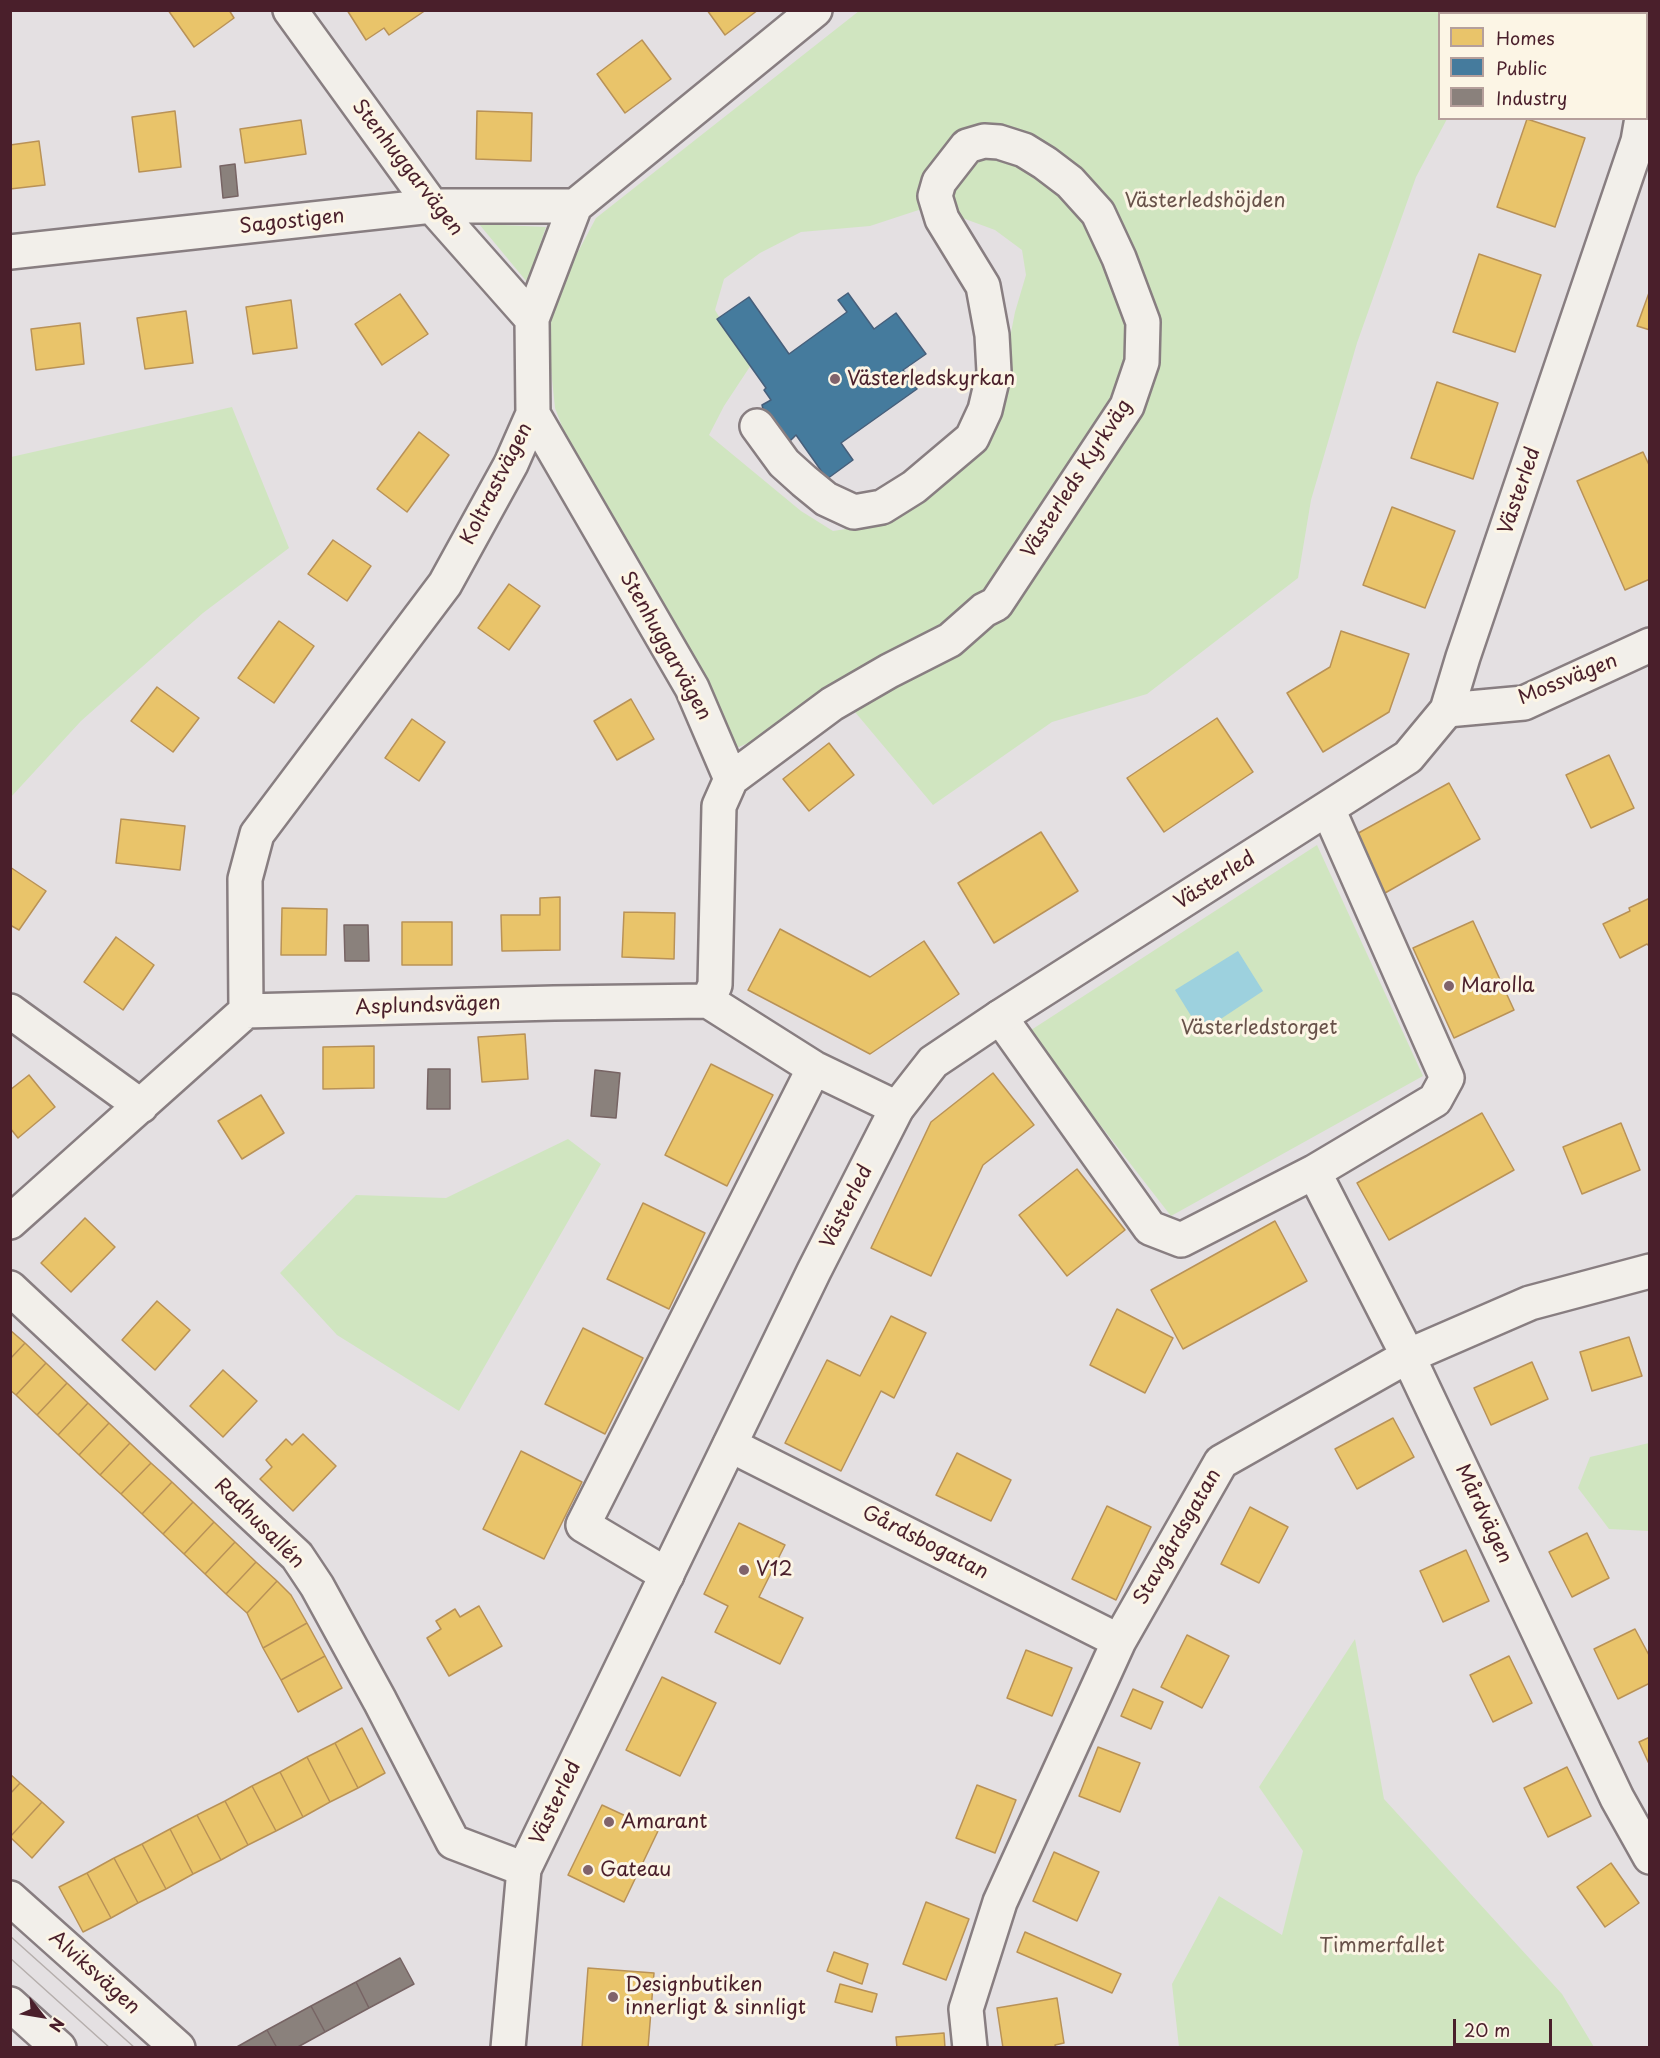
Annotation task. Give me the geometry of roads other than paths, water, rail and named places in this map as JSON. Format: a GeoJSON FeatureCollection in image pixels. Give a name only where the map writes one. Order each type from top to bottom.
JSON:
{"type":"FeatureCollection","features":[{"type":"Feature","properties":{"kind":"street","name":"Stenhuggarvägen"},"geometry":{"type":"LineString","coordinates":[[290,10],[432,206],[532,319]]}},
{"type":"Feature","properties":{"kind":"street","name":"Koltrastvägen"},"geometry":{"type":"LineString","coordinates":[[246,1011],[245,879],[257,834],[445,584],[512,464],[533,414],[532,319],[575,206],[815,10]]}},
{"type":"Feature","properties":{"kind":"street","name":"Västerled"},"geometry":{"type":"LineString","coordinates":[[508,2048],[524,1869],[814,1271],[897,1108],[933,1062],[1408,757],[1447,710],[1638,141],[1642,120]]}},
{"type":"Feature","properties":{"kind":"street","name":"Västerleds Kyrkväg"},"geometry":{"type":"LineString","coordinates":[[731,779],[832,704],[889,671],[950,640],[984,610],[996,604],[1128,406],[1142,362],[1143,322],[1119,258],[1098,213],[1070,182],[1045,163],[1024,150],[999,142],[984,141],[968,146],[939,182],[935,196],[942,219],[983,286],[992,334],[994,372],[985,410],[972,438],[906,492],[882,507],[854,512],[826,499],[784,463],[757,426]]}},
{"type":"Feature","properties":{"kind":"street","name":"Sagostigen"},"geometry":{"type":"LineString","coordinates":[[10,252],[432,206],[575,206]]}},
{"type":"Feature","properties":{"kind":"street","name":"Stenhuggarvägen"},"geometry":{"type":"LineString","coordinates":[[533,414],[692,688],[731,779]]}},
{"type":"Feature","properties":{"kind":"street","name":"Mossvägen"},"geometry":{"type":"LineString","coordinates":[[1447,710],[1524,703],[1650,645]]}},
{"type":"Feature","properties":{"kind":"street"},"geometry":{"type":"LineString","coordinates":[[731,779],[719,807],[715,985],[708,1001],[814,1068],[897,1108]]}},
{"type":"Feature","properties":{"kind":"street"},"geometry":{"type":"LineString","coordinates":[[1000,1017],[1150,1228],[1181,1240],[1314,1172],[1436,1100],[1447,1078],[1328,809]]}},
{"type":"Feature","properties":{"kind":"street","name":"Asplundsvägen"},"geometry":{"type":"LineString","coordinates":[[246,1011],[554,1002],[708,1001]]}},
{"type":"Feature","properties":{"kind":"street"},"geometry":{"type":"LineString","coordinates":[[10,1011],[141,1106]]}},
{"type":"Feature","properties":{"kind":"street"},"geometry":{"type":"LineString","coordinates":[[10,1222],[246,1011]]}},
{"type":"Feature","properties":{"kind":"street"},"geometry":{"type":"LineString","coordinates":[[667,1575],[583,1525],[814,1068]]}},
{"type":"Feature","properties":{"kind":"street","name":"Mårdvägen"},"geometry":{"type":"LineString","coordinates":[[1314,1172],[1408,1356],[1617,1798],[1650,1857]]}},
{"type":"Feature","properties":{"kind":"street","name":"Stavgårdsgatan"},"geometry":{"type":"LineString","coordinates":[[970,2048],[966,2009],[1000,1902],[1119,1641],[1221,1462],[1408,1356],[1530,1304],[1650,1271]]}},
{"type":"Feature","properties":{"kind":"street","name":"Radhusallén"},"geometry":{"type":"LineString","coordinates":[[10,1287],[297,1556],[317,1586],[380,1701],[453,1842],[524,1869]]}},
{"type":"Feature","properties":{"kind":"street","name":"Gårdsbogatan"},"geometry":{"type":"LineString","coordinates":[[730,1445],[1119,1641]]}},
{"type":"Feature","properties":{"kind":"street","name":"Alviksvägen"},"geometry":{"type":"LineString","coordinates":[[10,1898],[178,2048]]}},
{"type":"Feature","properties":{"kind":"street"},"geometry":{"type":"LineString","coordinates":[[10,2004],[59,2048]]}},
{"type":"Feature","properties":{"kind":"water"},"geometry":{"type":"Polygon","coordinates":[[[1238,951],[1263,991],[1201,1032],[1175,990],[1238,951]]]}},
{"type":"Feature","properties":{"kind":"tram line"},"geometry":{"type":"LineString","coordinates":[[10,1936],[135,2048]]}},
{"type":"Feature","properties":{"kind":"tram line"},"geometry":{"type":"LineString","coordinates":[[10,1958],[110,2048]]}},
{"type":"Feature","properties":{"kind":"place","name":"Västerledskyrkan"},"geometry":{"type":"Point","coordinates":[835,379]}},
{"type":"Feature","properties":{"kind":"place","name":"Marolla"},"geometry":{"type":"Point","coordinates":[1449,986]}},
{"type":"Feature","properties":{"kind":"place","name":"V12"},"geometry":{"type":"Point","coordinates":[744,1570]}},
{"type":"Feature","properties":{"kind":"place","name":"Amarant"},"geometry":{"type":"Point","coordinates":[609,1822]}},
{"type":"Feature","properties":{"kind":"place","name":"Gateau"},"geometry":{"type":"Point","coordinates":[588,1870]}},
{"type":"Feature","properties":{"kind":"place","name":"Designbutiken innerligt & sinnligt"},"geometry":{"type":"Point","coordinates":[613,1997]}},
{"type":"Feature","properties":{"kind":"park label","name":"Västerledshöjden"},"geometry":{"type":"Point","coordinates":[1205,201]}},
{"type":"Feature","properties":{"kind":"park label","name":"Västerledstorget"},"geometry":{"type":"Point","coordinates":[1259,1028]}},
{"type":"Feature","properties":{"kind":"park label","name":"Timmerfallet"},"geometry":{"type":"Point","coordinates":[1382,1946]}}]}
